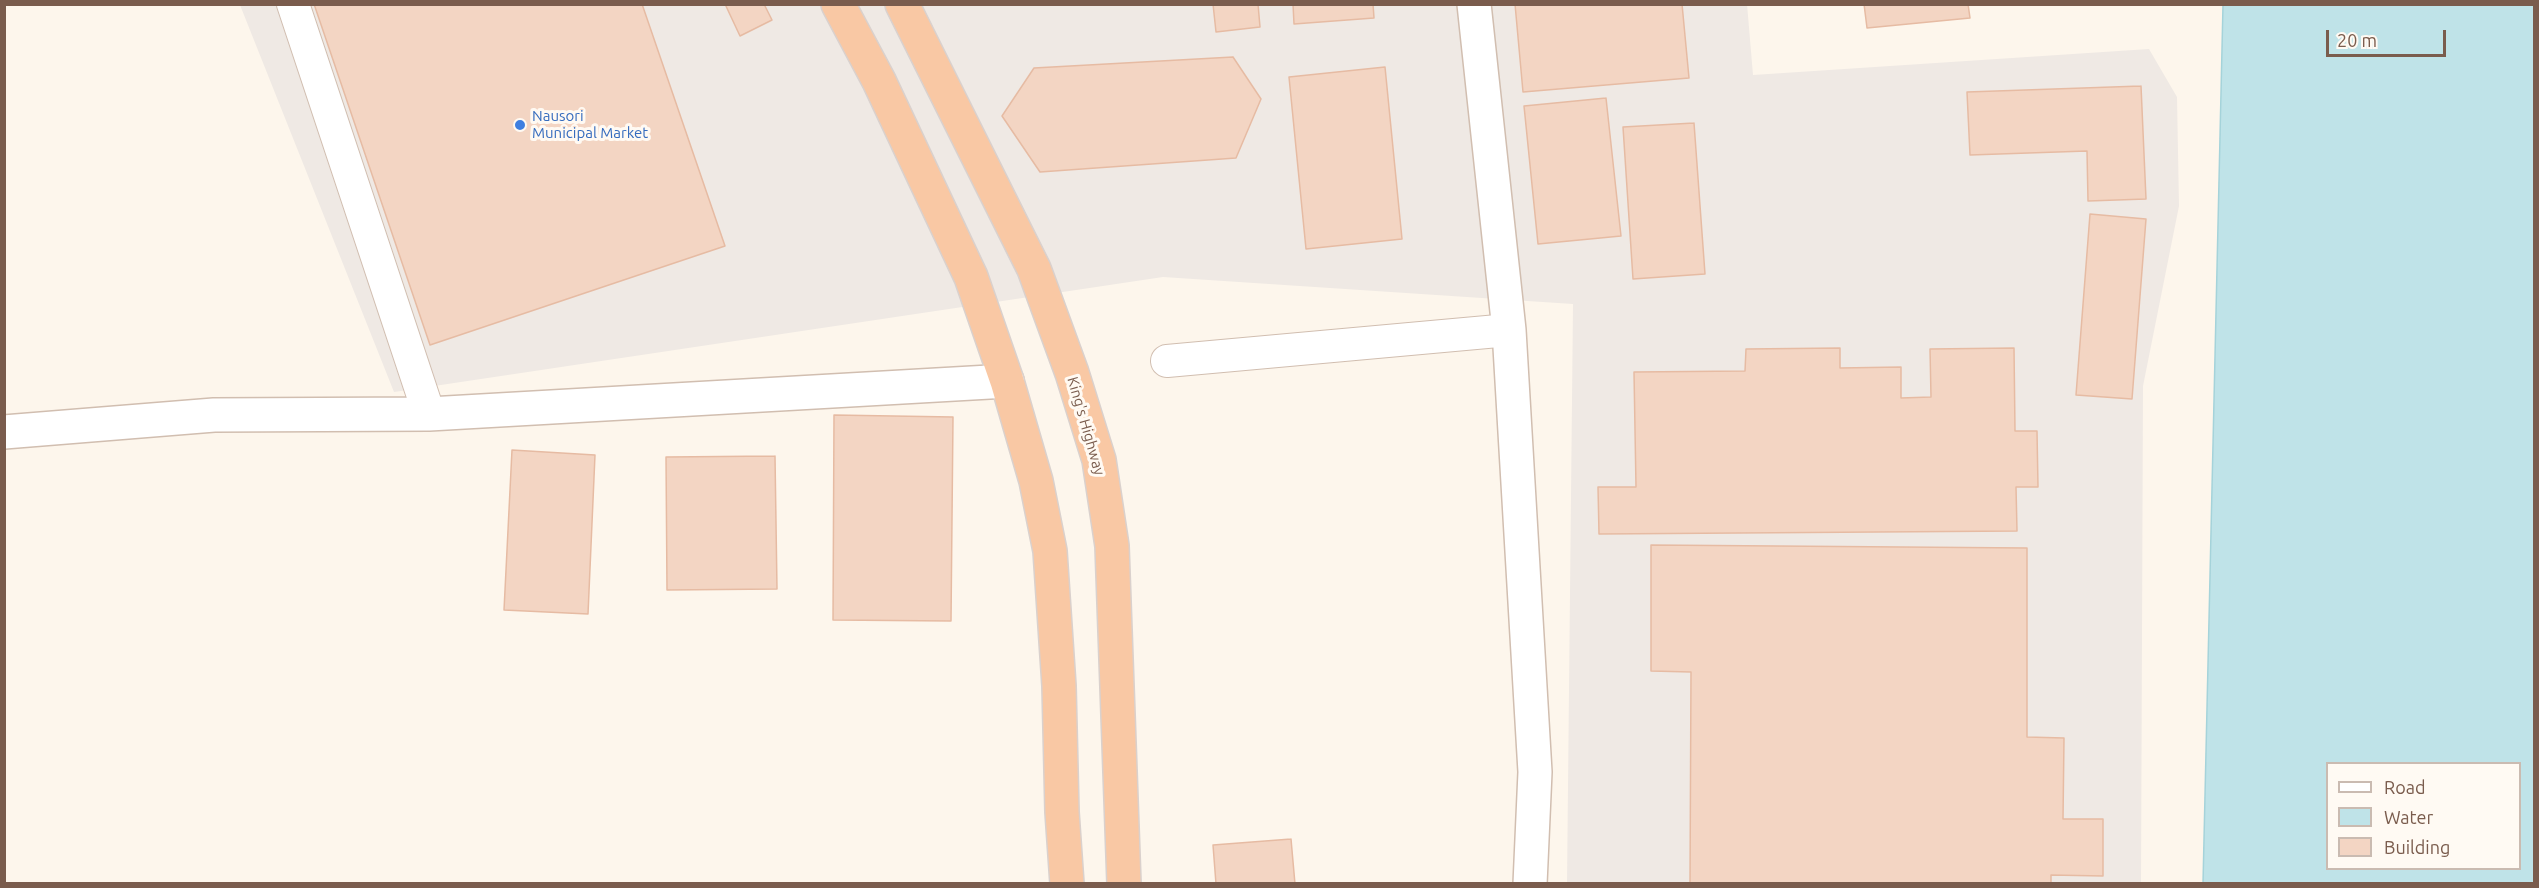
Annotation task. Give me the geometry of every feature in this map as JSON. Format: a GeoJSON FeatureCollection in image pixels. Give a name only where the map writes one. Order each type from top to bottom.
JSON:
{"type":"FeatureCollection","features":[{"type":"Feature","properties":{"kind":"highway"},"geometry":{"type":"LineString","coordinates":[[838,4],[879,81],[971,277],[1007,381],[1036,480],[1050,551],[1059,686],[1062,812],[1067,884]]}},
{"type":"Feature","properties":{"kind":"highway","name":"King's Highway"},"geometry":{"type":"LineString","coordinates":[[902,4],[1034,269],[1072,373],[1099,460],[1112,546],[1124,884]]}},
{"type":"Feature","properties":{"kind":"street"},"geometry":{"type":"LineString","coordinates":[[293,4],[429,414]]}},
{"type":"Feature","properties":{"kind":"street"},"geometry":{"type":"LineString","coordinates":[[1474,4],[1509,330],[1535,772],[1530,884]]}},
{"type":"Feature","properties":{"kind":"street"},"geometry":{"type":"LineString","coordinates":[[1167,361],[1509,330]]}},
{"type":"Feature","properties":{"kind":"street"},"geometry":{"type":"LineString","coordinates":[[4,432],[214,415],[429,414],[1007,381]]}},
{"type":"Feature","properties":{"kind":"shaded area"},"geometry":{"type":"Polygon","coordinates":[[[1747,4],[1753,75],[2149,49],[2177,97],[2179,206],[2143,386],[2141,883],[1567,883],[1573,304],[1163,277],[394,392],[240,5],[1747,4]]]}},
{"type":"Feature","properties":{"kind":"water"},"geometry":{"type":"Polygon","coordinates":[[[2223,5],[2534,5],[2534,883],[2203,883],[2223,5]]]}},
{"type":"Feature","properties":{"kind":"building","name":"Nausori Municipal Market"},"geometry":{"type":"Polygon","coordinates":[[[314,4],[642,4],[725,246],[430,345],[314,4]]]}},
{"type":"Feature","properties":{"kind":"building"},"geometry":{"type":"Polygon","coordinates":[[[725,4],[764,4],[772,20],[740,36],[725,4]]]}},
{"type":"Feature","properties":{"kind":"building"},"geometry":{"type":"Polygon","coordinates":[[[1213,4],[1258,4],[1260,27],[1216,32],[1213,4]]]}},
{"type":"Feature","properties":{"kind":"building"},"geometry":{"type":"Polygon","coordinates":[[[1293,4],[1373,4],[1374,18],[1294,24],[1293,4]]]}},
{"type":"Feature","properties":{"kind":"building"},"geometry":{"type":"Polygon","coordinates":[[[1515,4],[1682,4],[1689,78],[1523,92],[1515,4]]]}},
{"type":"Feature","properties":{"kind":"building"},"geometry":{"type":"Polygon","coordinates":[[[1864,4],[1968,4],[1970,18],[1867,28],[1864,4]]]}},
{"type":"Feature","properties":{"kind":"building"},"geometry":{"type":"Polygon","coordinates":[[[1233,57],[1261,99],[1236,158],[1040,172],[1002,116],[1034,68],[1233,57]]]}},
{"type":"Feature","properties":{"kind":"building"},"geometry":{"type":"Polygon","coordinates":[[[1385,67],[1402,239],[1306,249],[1289,77],[1385,67]]]}},
{"type":"Feature","properties":{"kind":"building"},"geometry":{"type":"Polygon","coordinates":[[[2141,86],[2146,199],[2088,201],[2087,151],[1970,155],[1967,92],[2141,86]]]}},
{"type":"Feature","properties":{"kind":"building"},"geometry":{"type":"Polygon","coordinates":[[[1606,98],[1621,236],[1538,244],[1524,106],[1606,98]]]}},
{"type":"Feature","properties":{"kind":"building"},"geometry":{"type":"Polygon","coordinates":[[[1694,123],[1705,274],[1633,279],[1623,127],[1694,123]]]}},
{"type":"Feature","properties":{"kind":"building"},"geometry":{"type":"Polygon","coordinates":[[[2090,214],[2146,219],[2132,399],[2076,395],[2090,214]]]}},
{"type":"Feature","properties":{"kind":"building"},"geometry":{"type":"Polygon","coordinates":[[[1840,348],[1840,368],[1901,367],[1901,398],[1931,397],[1930,349],[2014,348],[2015,431],[2037,431],[2038,487],[2016,487],[2017,531],[1599,534],[1598,487],[1636,487],[1634,372],[1745,371],[1746,349],[1840,348]]]}},
{"type":"Feature","properties":{"kind":"building"},"geometry":{"type":"Polygon","coordinates":[[[834,415],[953,417],[951,621],[833,620],[834,415]]]}},
{"type":"Feature","properties":{"kind":"building"},"geometry":{"type":"Polygon","coordinates":[[[512,450],[595,455],[588,614],[504,610],[512,450]]]}},
{"type":"Feature","properties":{"kind":"building"},"geometry":{"type":"Polygon","coordinates":[[[775,456],[777,589],[667,590],[666,457],[775,456]]]}},
{"type":"Feature","properties":{"kind":"building"},"geometry":{"type":"Polygon","coordinates":[[[1651,545],[2027,548],[2027,737],[2064,738],[2063,819],[2103,819],[2103,876],[2051,875],[2051,884],[1690,884],[1691,672],[1651,671],[1651,545]]]}},
{"type":"Feature","properties":{"kind":"building"},"geometry":{"type":"Polygon","coordinates":[[[1291,839],[1295,884],[1216,884],[1213,845],[1291,839]]]}},
{"type":"Feature","properties":{"kind":"place","name":"Nausori Municipal Market"},"geometry":{"type":"Point","coordinates":[520,125]}}]}
